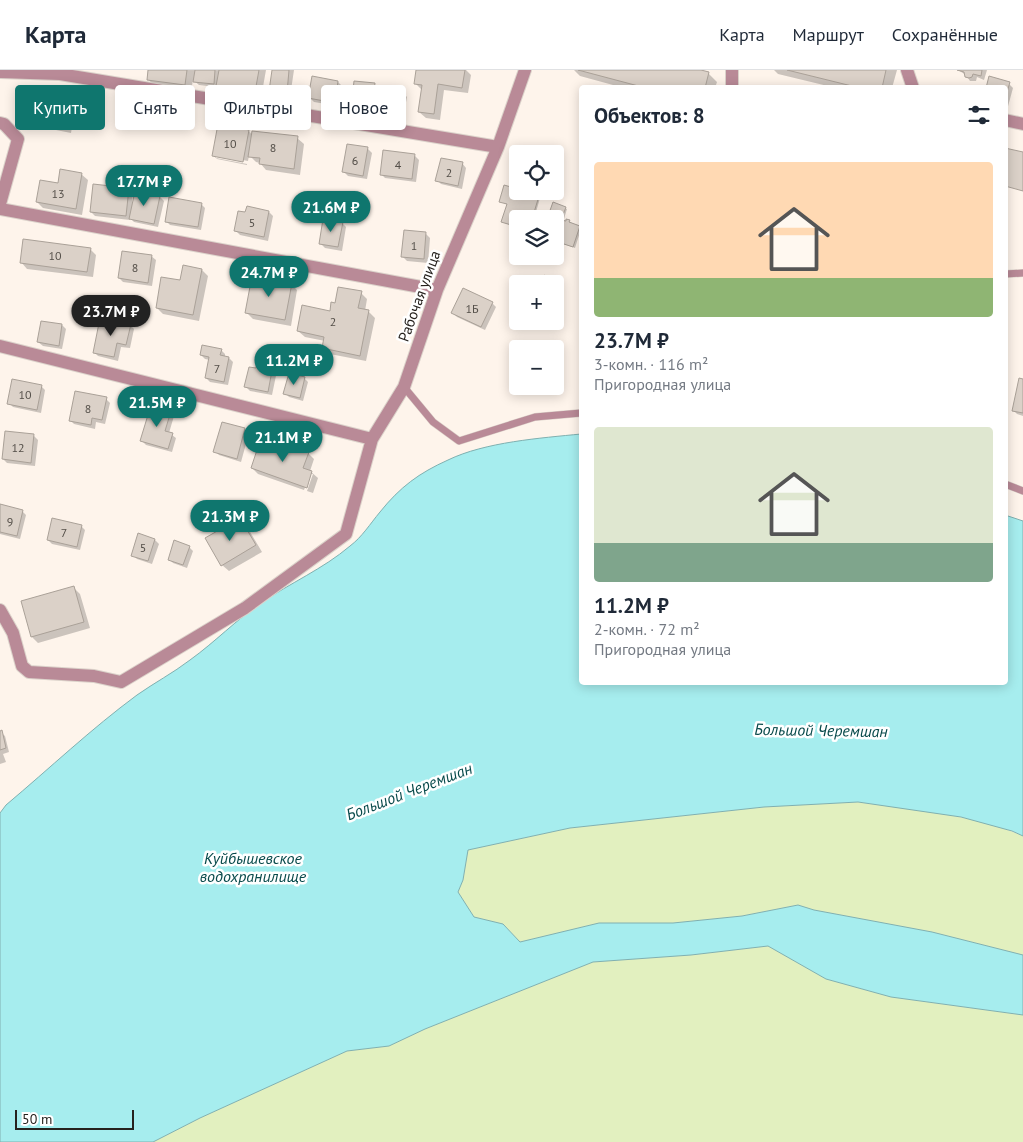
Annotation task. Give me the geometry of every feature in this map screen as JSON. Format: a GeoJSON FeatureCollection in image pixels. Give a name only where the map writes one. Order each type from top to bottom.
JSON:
{"type":"FeatureCollection","features":[{"type":"Feature","properties":{"kind":"street","name":"Рабочая улица"},"geometry":{"type":"LineString","coordinates":[[0,610],[13,634],[22,666],[29,672],[94,676],[122,682],[245,608],[346,534],[372,438],[404,387],[437,290],[498,147],[525,70]]}},
{"type":"Feature","properties":{"kind":"street"},"geometry":{"type":"LineString","coordinates":[[732,70],[732,85]]}},
{"type":"Feature","properties":{"kind":"street"},"geometry":{"type":"LineString","coordinates":[[908,70],[912,85]]}},
{"type":"Feature","properties":{"kind":"street"},"geometry":{"type":"LineString","coordinates":[[0,72],[60,74],[498,147]]}},
{"type":"Feature","properties":{"kind":"street"},"geometry":{"type":"LineString","coordinates":[[1008,121],[1023,124]]}},
{"type":"Feature","properties":{"kind":"street"},"geometry":{"type":"LineString","coordinates":[[0,123],[4,124],[18,139],[0,204]]}},
{"type":"Feature","properties":{"kind":"street"},"geometry":{"type":"LineString","coordinates":[[0,209],[437,290]]}},
{"type":"Feature","properties":{"kind":"street"},"geometry":{"type":"LineString","coordinates":[[0,346],[372,438]]}},
{"type":"Feature","properties":{"kind":"lane"},"geometry":{"type":"LineString","coordinates":[[1008,274],[1023,274]]}},
{"type":"Feature","properties":{"kind":"lane"},"geometry":{"type":"LineString","coordinates":[[404,387],[433,422],[459,440],[535,417],[579,413]]}},
{"type":"Feature","properties":{"kind":"lane"},"geometry":{"type":"LineString","coordinates":[[1008,485],[1023,491]]}},
{"type":"Feature","properties":{"kind":"green space"},"geometry":{"type":"Polygon","coordinates":[[[858,802],[921,810],[963,818],[1023,836],[1023,955],[932,932],[814,910],[798,905],[742,916],[673,923],[599,923],[520,942],[503,924],[474,917],[458,892],[463,880],[468,850],[570,828],[764,807],[858,802]]]}},
{"type":"Feature","properties":{"kind":"green space"},"geometry":{"type":"Polygon","coordinates":[[[768,946],[826,979],[891,997],[1023,1015],[1023,1142],[153,1142],[200,1118],[347,1051],[389,1046],[425,1029],[593,962],[691,955],[768,946]]]}},
{"type":"Feature","properties":{"kind":"water","name":"Куйбышевское водохранилище"},"geometry":{"type":"Polygon","coordinates":[[[579,434],[579,685],[1008,685],[1008,516],[1023,521],[1023,836],[1012,831],[961,817],[858,802],[764,807],[570,828],[468,850],[463,880],[458,892],[474,917],[503,924],[520,942],[599,923],[673,923],[742,916],[798,905],[814,910],[932,932],[1023,955],[1023,1015],[891,997],[826,979],[768,946],[691,955],[593,962],[425,1029],[389,1046],[347,1051],[200,1118],[153,1142],[0,1142],[0,813],[6,805],[87,735],[137,695],[190,660],[261,603],[340,554],[362,534],[395,495],[419,476],[448,460],[479,449],[549,437],[579,434]]]}},
{"type":"Feature","properties":{"kind":"building"},"geometry":{"type":"Polygon","coordinates":[[[148,70],[187,70],[185,85],[147,80],[148,70]]]}},
{"type":"Feature","properties":{"kind":"building"},"geometry":{"type":"Polygon","coordinates":[[[195,70],[215,70],[214,84],[193,82],[195,70]]]}},
{"type":"Feature","properties":{"kind":"building"},"geometry":{"type":"Polygon","coordinates":[[[219,70],[259,70],[256,85],[216,85],[219,70]]]}},
{"type":"Feature","properties":{"kind":"building"},"geometry":{"type":"Polygon","coordinates":[[[272,70],[289,70],[288,85],[270,85],[272,70]]]}},
{"type":"Feature","properties":{"kind":"building"},"geometry":{"type":"Polygon","coordinates":[[[416,70],[465,70],[462,88],[438,84],[434,114],[418,112],[422,85],[414,84],[416,70]]]}},
{"type":"Feature","properties":{"kind":"building"},"geometry":{"type":"Polygon","coordinates":[[[578,70],[701,70],[709,72],[706,85],[635,85],[578,70]]]}},
{"type":"Feature","properties":{"kind":"building"},"geometry":{"type":"Polygon","coordinates":[[[787,70],[886,70],[883,85],[848,85],[787,70]]]}},
{"type":"Feature","properties":{"kind":"building"},"geometry":{"type":"Polygon","coordinates":[[[957,70],[982,70],[981,76],[973,74],[969,78],[965,77],[964,72],[957,70]]]}},
{"type":"Feature","properties":{"kind":"building"},"geometry":{"type":"Polygon","coordinates":[[[312,76],[338,81],[337,85],[321,85],[321,100],[311,99],[312,76]]]}},
{"type":"Feature","properties":{"kind":"building"},"geometry":{"type":"Polygon","coordinates":[[[989,76],[1010,82],[1008,89],[1008,85],[987,85],[989,76]]]}},
{"type":"Feature","properties":{"kind":"building"},"geometry":{"type":"Polygon","coordinates":[[[354,81],[375,83],[375,85],[354,85],[354,81]]]}},
{"type":"Feature","properties":{"kind":"building"},"geometry":{"type":"Polygon","coordinates":[[[217,130],[249,130],[243,162],[212,156],[217,130]]]}},
{"type":"Feature","properties":{"kind":"building"},"geometry":{"type":"Polygon","coordinates":[[[252,131],[298,136],[294,169],[259,164],[260,158],[248,157],[252,131]]]}},
{"type":"Feature","properties":{"kind":"building"},"geometry":{"type":"Polygon","coordinates":[[[347,144],[368,147],[363,176],[342,172],[347,144]]]}},
{"type":"Feature","properties":{"kind":"building"},"geometry":{"type":"Polygon","coordinates":[[[1008,149],[1023,152],[1023,191],[1008,187],[1008,149]]]}},
{"type":"Feature","properties":{"kind":"building"},"geometry":{"type":"Polygon","coordinates":[[[383,150],[415,154],[412,179],[380,175],[383,150]]]}},
{"type":"Feature","properties":{"kind":"building"},"geometry":{"type":"Polygon","coordinates":[[[441,158],[463,162],[458,186],[435,181],[441,158]]]}},
{"type":"Feature","properties":{"kind":"building"},"geometry":{"type":"Polygon","coordinates":[[[60,169],[82,173],[76,209],[36,202],[40,180],[58,183],[60,169]]]}},
{"type":"Feature","properties":{"kind":"building"},"geometry":{"type":"Polygon","coordinates":[[[93,184],[129,188],[126,216],[90,212],[93,184]]]}},
{"type":"Feature","properties":{"kind":"building"},"geometry":{"type":"Polygon","coordinates":[[[504,185],[509,186],[509,200],[538,200],[535,210],[509,210],[509,224],[501,222],[507,204],[499,202],[504,185]]]}},
{"type":"Feature","properties":{"kind":"building"},"geometry":{"type":"Polygon","coordinates":[[[135,191],[160,196],[154,224],[129,219],[135,191]]]}},
{"type":"Feature","properties":{"kind":"building"},"geometry":{"type":"Polygon","coordinates":[[[169,197],[202,203],[198,227],[165,222],[169,197]]]}},
{"type":"Feature","properties":{"kind":"building"},"geometry":{"type":"Polygon","coordinates":[[[553,202],[566,207],[564,212],[564,210],[550,210],[553,202]]]}},
{"type":"Feature","properties":{"kind":"building"},"geometry":{"type":"Polygon","coordinates":[[[247,206],[269,211],[264,237],[234,231],[238,211],[245,212],[247,206]]]}},
{"type":"Feature","properties":{"kind":"building"},"geometry":{"type":"Polygon","coordinates":[[[323,219],[343,222],[338,247],[319,244],[323,219]]]}},
{"type":"Feature","properties":{"kind":"building"},"geometry":{"type":"Polygon","coordinates":[[[566,219],[579,226],[573,247],[564,244],[564,221],[566,221],[566,219]]]}},
{"type":"Feature","properties":{"kind":"building"},"geometry":{"type":"Polygon","coordinates":[[[404,230],[426,232],[424,259],[401,257],[404,230]]]}},
{"type":"Feature","properties":{"kind":"building"},"geometry":{"type":"Polygon","coordinates":[[[23,239],[91,248],[87,272],[20,263],[23,239]]]}},
{"type":"Feature","properties":{"kind":"building"},"geometry":{"type":"Polygon","coordinates":[[[122,251],[152,255],[148,283],[118,278],[122,251]]]}},
{"type":"Feature","properties":{"kind":"building"},"geometry":{"type":"Polygon","coordinates":[[[183,265],[202,269],[193,315],[156,308],[161,277],[180,280],[183,265]]]}},
{"type":"Feature","properties":{"kind":"building"},"geometry":{"type":"Polygon","coordinates":[[[252,276],[292,283],[285,320],[245,313],[252,276]]]}},
{"type":"Feature","properties":{"kind":"building"},"geometry":{"type":"Polygon","coordinates":[[[338,287],[362,291],[358,308],[369,310],[360,356],[322,348],[324,337],[297,331],[302,305],[330,311],[331,302],[335,303],[338,287]]]}},
{"type":"Feature","properties":{"kind":"building"},"geometry":{"type":"Polygon","coordinates":[[[463,288],[493,302],[481,327],[451,313],[463,288]]]}},
{"type":"Feature","properties":{"kind":"building"},"geometry":{"type":"Polygon","coordinates":[[[100,318],[131,324],[126,345],[117,343],[114,357],[93,353],[100,318]]]}},
{"type":"Feature","properties":{"kind":"building"},"geometry":{"type":"Polygon","coordinates":[[[41,321],[62,324],[59,346],[37,342],[41,321]]]}},
{"type":"Feature","properties":{"kind":"building"},"geometry":{"type":"Polygon","coordinates":[[[202,345],[222,349],[220,355],[229,357],[224,382],[205,378],[209,357],[200,355],[202,345]]]}},
{"type":"Feature","properties":{"kind":"building"},"geometry":{"type":"Polygon","coordinates":[[[258,357],[274,360],[268,392],[244,387],[249,367],[256,368],[258,357]]]}},
{"type":"Feature","properties":{"kind":"building"},"geometry":{"type":"Polygon","coordinates":[[[289,373],[305,377],[300,398],[283,394],[289,373]]]}},
{"type":"Feature","properties":{"kind":"building"},"geometry":{"type":"Polygon","coordinates":[[[1019,378],[1023,379],[1023,413],[1012,411],[1019,378]]]}},
{"type":"Feature","properties":{"kind":"building"},"geometry":{"type":"Polygon","coordinates":[[[12,379],[42,385],[37,410],[7,404],[12,379]]]}},
{"type":"Feature","properties":{"kind":"building"},"geometry":{"type":"Polygon","coordinates":[[[75,391],[107,397],[102,420],[92,418],[91,425],[69,421],[75,391]]]}},
{"type":"Feature","properties":{"kind":"building"},"geometry":{"type":"Polygon","coordinates":[[[151,405],[171,411],[165,431],[173,433],[168,449],[140,441],[151,405]]]}},
{"type":"Feature","properties":{"kind":"building"},"geometry":{"type":"Polygon","coordinates":[[[222,422],[245,428],[237,459],[213,452],[222,422]]]}},
{"type":"Feature","properties":{"kind":"building"},"geometry":{"type":"Polygon","coordinates":[[[5,431],[34,434],[31,463],[2,459],[5,431]]]}},
{"type":"Feature","properties":{"kind":"building"},"geometry":{"type":"Polygon","coordinates":[[[274,440],[309,452],[303,468],[312,471],[307,488],[251,468],[259,444],[271,448],[274,440]]]}},
{"type":"Feature","properties":{"kind":"building"},"geometry":{"type":"Polygon","coordinates":[[[0,504],[23,510],[17,536],[0,532],[0,504]]]}},
{"type":"Feature","properties":{"kind":"building"},"geometry":{"type":"Polygon","coordinates":[[[52,518],[82,525],[77,547],[47,540],[52,518]]]}},
{"type":"Feature","properties":{"kind":"building"},"geometry":{"type":"Polygon","coordinates":[[[240,518],[256,545],[221,566],[205,538],[240,518]]]}},
{"type":"Feature","properties":{"kind":"building"},"geometry":{"type":"Polygon","coordinates":[[[138,533],[155,539],[148,561],[131,556],[138,533]]]}},
{"type":"Feature","properties":{"kind":"building"},"geometry":{"type":"Polygon","coordinates":[[[174,540],[190,546],[183,565],[168,560],[174,540]]]}},
{"type":"Feature","properties":{"kind":"building"},"geometry":{"type":"Polygon","coordinates":[[[74,586],[84,622],[31,637],[21,601],[74,586]]]}},
{"type":"Feature","properties":{"kind":"building"},"geometry":{"type":"Polygon","coordinates":[[[2,730],[6,748],[0,750],[0,731],[2,730]]]}},
{"type":"Feature","properties":{"kind":"water label","name":"Большой Черемшан"},"geometry":{"type":"Point","coordinates":[821,730]}},
{"type":"Feature","properties":{"kind":"water label","name":"Большой Черемшан"},"geometry":{"type":"Point","coordinates":[409,791]}}]}
